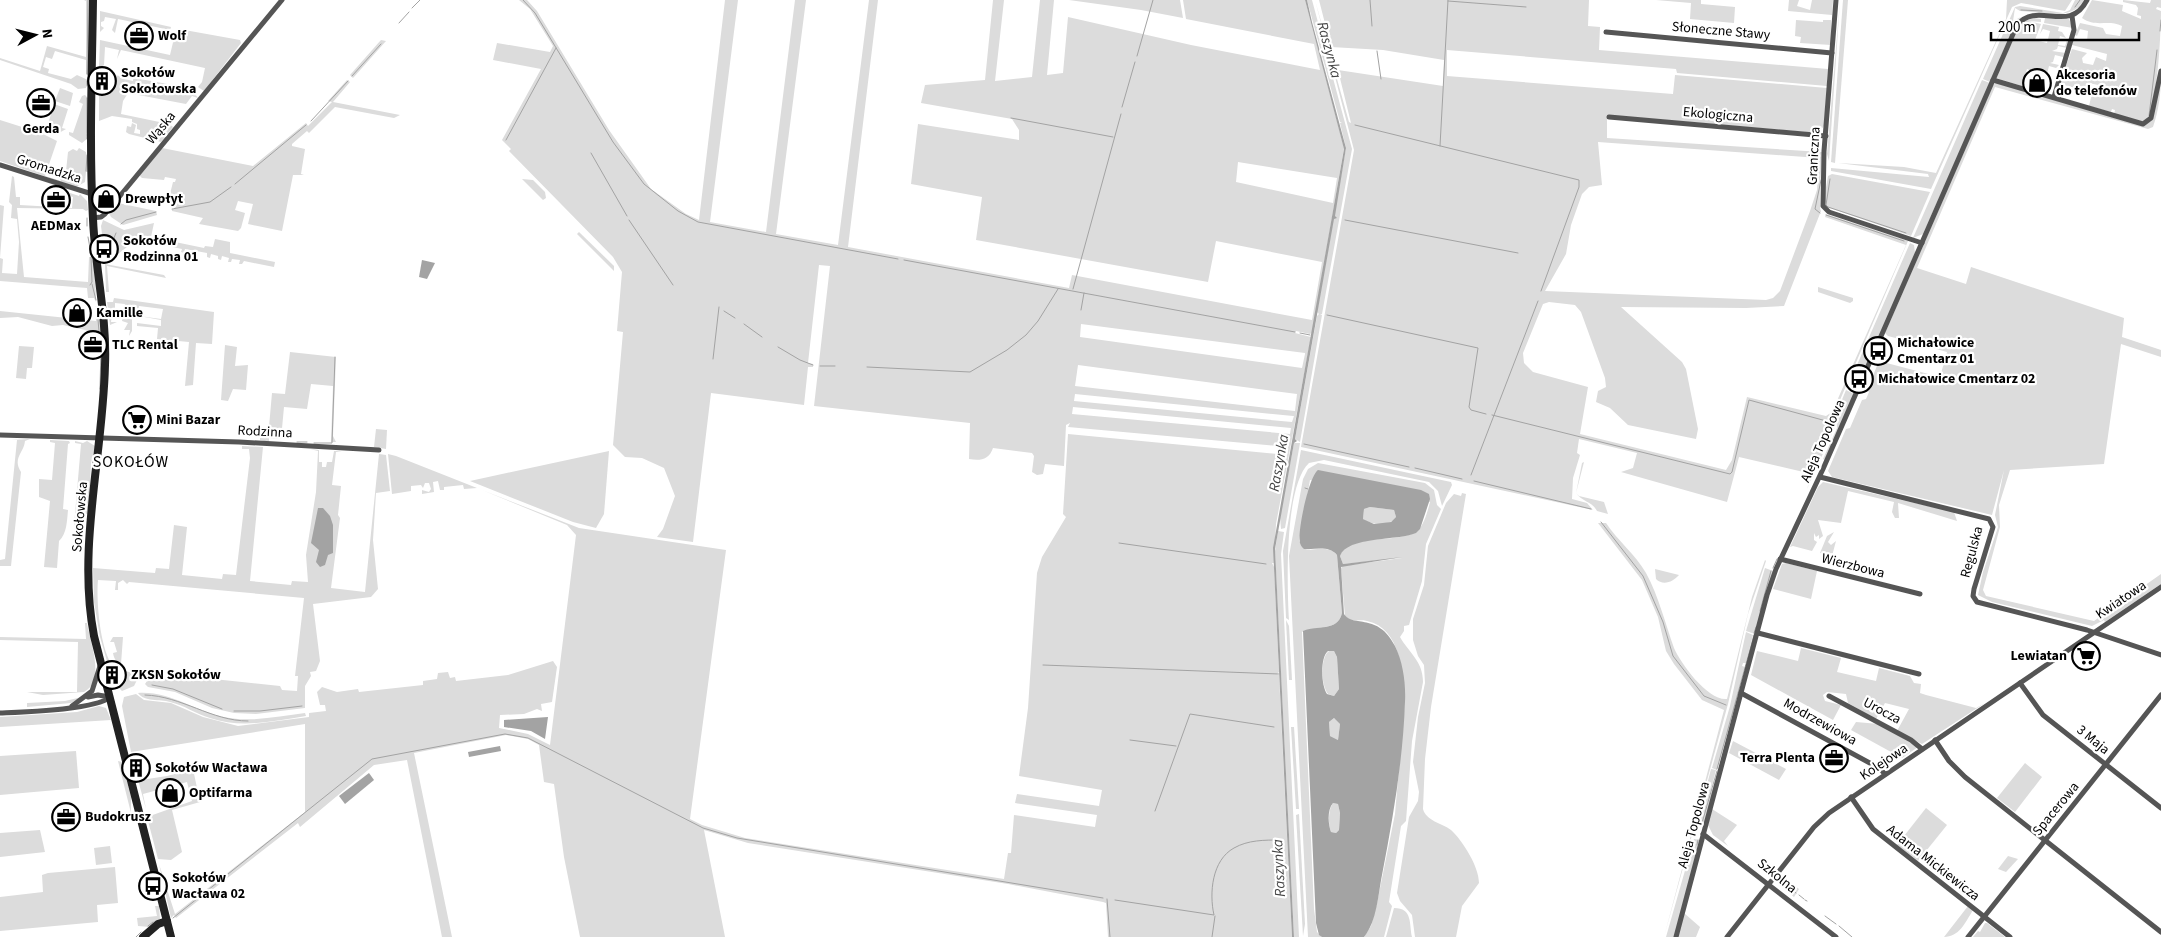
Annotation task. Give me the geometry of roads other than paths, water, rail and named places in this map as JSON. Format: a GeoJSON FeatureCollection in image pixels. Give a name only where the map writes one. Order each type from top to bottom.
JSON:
{"type":"FeatureCollection","features":[{"type":"Feature","properties":{"kind":"street","name":"Sokołowska"},"geometry":{"type":"LineString","coordinates":[[93,0],[92,218],[106,348],[88,588],[92,628],[171,937]]}},
{"type":"Feature","properties":{"kind":"street","name":"Wąska"},"geometry":{"type":"LineString","coordinates":[[92,218],[101,217],[105,214],[282,0]]}},
{"type":"Feature","properties":{"kind":"street","name":"Graniczna"},"geometry":{"type":"LineString","coordinates":[[1836,0],[1822,201],[1825,210],[1922,243]]}},
{"type":"Feature","properties":{"kind":"street"},"geometry":{"type":"LineString","coordinates":[[2054,97],[2074,30],[2072,16],[2080,11],[2087,0]]}},
{"type":"Feature","properties":{"kind":"street","name":"Aleja Topolowa"},"geometry":{"type":"LineString","coordinates":[[1676,937],[1769,586],[1780,559],[1820,477],[2017,25],[2022,19],[2032,14],[2072,16]]}},
{"type":"Feature","properties":{"kind":"street","name":"Słoneczne Stawy"},"geometry":{"type":"LineString","coordinates":[[1606,32],[1832,53]]}},
{"type":"Feature","properties":{"kind":"street"},"geometry":{"type":"LineString","coordinates":[[1993,80],[2143,124],[2149,121],[2152,116],[2160,73]]}},
{"type":"Feature","properties":{"kind":"street","name":"Ekologiczna"},"geometry":{"type":"LineString","coordinates":[[1609,117],[1826,136]]}},
{"type":"Feature","properties":{"kind":"street","name":"Gromadzka"},"geometry":{"type":"LineString","coordinates":[[0,165],[92,194]]}},
{"type":"Feature","properties":{"kind":"street","name":"Rodzinna"},"geometry":{"type":"LineString","coordinates":[[0,435],[379,450]]}},
{"type":"Feature","properties":{"kind":"street","name":"Regulska"},"geometry":{"type":"LineString","coordinates":[[1820,477],[1988,519],[1993,527],[1974,589],[1973,596],[1976,602],[2082,628],[2161,655]]}},
{"type":"Feature","properties":{"kind":"street","name":"Wierzbowa"},"geometry":{"type":"LineString","coordinates":[[1780,559],[1920,594]]}},
{"type":"Feature","properties":{"kind":"street","name":"Kwiatowa"},"geometry":{"type":"LineString","coordinates":[[2094,632],[2161,586]]}},
{"type":"Feature","properties":{"kind":"street"},"geometry":{"type":"LineString","coordinates":[[2082,628],[2084,639]]}},
{"type":"Feature","properties":{"kind":"street","name":"Kolejowa"},"geometry":{"type":"LineString","coordinates":[[1727,937],[1821,820],[1851,797],[2094,632]]}},
{"type":"Feature","properties":{"kind":"street"},"geometry":{"type":"LineString","coordinates":[[1758,633],[1919,674]]}},
{"type":"Feature","properties":{"kind":"street"},"geometry":{"type":"LineString","coordinates":[[87,697],[97,682],[101,663]]}},
{"type":"Feature","properties":{"kind":"street","name":"3 Maja"},"geometry":{"type":"LineString","coordinates":[[2020,683],[2041,713],[2161,808]]}},
{"type":"Feature","properties":{"kind":"street","name":"Modrzewiowa"},"geometry":{"type":"LineString","coordinates":[[1741,693],[1881,769],[1885,774]]}},
{"type":"Feature","properties":{"kind":"street"},"geometry":{"type":"LineString","coordinates":[[71,707],[87,697],[96,695],[110,697]]}},
{"type":"Feature","properties":{"kind":"street","name":"Spacerowa"},"geometry":{"type":"LineString","coordinates":[[1968,937],[2161,695]]}},
{"type":"Feature","properties":{"kind":"street","name":"Urocza"},"geometry":{"type":"LineString","coordinates":[[1829,696],[1911,740],[1922,749]]}},
{"type":"Feature","properties":{"kind":"street"},"geometry":{"type":"LineString","coordinates":[[0,713],[94,704],[110,697]]}},
{"type":"Feature","properties":{"kind":"street"},"geometry":{"type":"LineString","coordinates":[[1935,740],[1956,770],[2161,932]]}},
{"type":"Feature","properties":{"kind":"street","name":"Adama Mickiewicza"},"geometry":{"type":"LineString","coordinates":[[1851,797],[1873,829],[2010,937]]}},
{"type":"Feature","properties":{"kind":"street","name":"Szkolna"},"geometry":{"type":"LineString","coordinates":[[1704,834],[1836,937]]}},
{"type":"Feature","properties":{"kind":"street"},"geometry":{"type":"LineString","coordinates":[[143,937],[158,924],[167,921]]}},
{"type":"Feature","properties":{"kind":"waterway"},"geometry":{"type":"LineString","coordinates":[[87,74],[88,0]]}},
{"type":"Feature","properties":{"kind":"waterway"},"geometry":{"type":"LineString","coordinates":[[412,8],[420,0]]}},
{"type":"Feature","properties":{"kind":"waterway"},"geometry":{"type":"LineString","coordinates":[[523,0],[535,13],[613,142],[644,184],[678,211],[698,222],[898,259]]}},
{"type":"Feature","properties":{"kind":"waterway"},"geometry":{"type":"LineString","coordinates":[[1137,56],[1153,0]]}},
{"type":"Feature","properties":{"kind":"waterway"},"geometry":{"type":"LineString","coordinates":[[1370,0],[1372,26]]}},
{"type":"Feature","properties":{"kind":"waterway"},"geometry":{"type":"LineString","coordinates":[[1440,146],[1448,0]]}},
{"type":"Feature","properties":{"kind":"waterway"},"geometry":{"type":"LineString","coordinates":[[2075,7],[2080,0]]}},
{"type":"Feature","properties":{"kind":"waterway"},"geometry":{"type":"LineString","coordinates":[[1448,1],[1526,7]]}},
{"type":"Feature","properties":{"kind":"waterway"},"geometry":{"type":"LineString","coordinates":[[2021,10],[2042,11]]}},
{"type":"Feature","properties":{"kind":"waterway"},"geometry":{"type":"LineString","coordinates":[[399,23],[409,12]]}},
{"type":"Feature","properties":{"kind":"waterway"},"geometry":{"type":"LineString","coordinates":[[2160,31],[2161,20]]}},
{"type":"Feature","properties":{"kind":"waterway"},"geometry":{"type":"LineString","coordinates":[[352,76],[381,44]]}},
{"type":"Feature","properties":{"kind":"waterway"},"geometry":{"type":"LineString","coordinates":[[506,140],[556,48]]}},
{"type":"Feature","properties":{"kind":"waterway"},"geometry":{"type":"LineString","coordinates":[[2149,116],[2157,50]]}},
{"type":"Feature","properties":{"kind":"waterway"},"geometry":{"type":"LineString","coordinates":[[1377,51],[1381,79]]}},
{"type":"Feature","properties":{"kind":"waterway"},"geometry":{"type":"LineString","coordinates":[[1122,107],[1135,62]]}},
{"type":"Feature","properties":{"kind":"waterway"},"geometry":{"type":"LineString","coordinates":[[87,81],[87,86]]}},
{"type":"Feature","properties":{"kind":"waterway"},"geometry":{"type":"LineString","coordinates":[[311,121],[348,81]]}},
{"type":"Feature","properties":{"kind":"waterway"},"geometry":{"type":"LineString","coordinates":[[87,98],[87,139]]}},
{"type":"Feature","properties":{"kind":"waterway"},"geometry":{"type":"LineString","coordinates":[[1073,289],[1121,114]]}},
{"type":"Feature","properties":{"kind":"waterway"},"geometry":{"type":"LineString","coordinates":[[1011,118],[1113,137]]}},
{"type":"Feature","properties":{"kind":"waterway"},"geometry":{"type":"LineString","coordinates":[[235,184],[306,125]]}},
{"type":"Feature","properties":{"kind":"waterway"},"geometry":{"type":"LineString","coordinates":[[1355,125],[1579,180],[1579,187],[1541,291]]}},
{"type":"Feature","properties":{"kind":"waterway"},"geometry":{"type":"LineString","coordinates":[[591,153],[627,216]]}},
{"type":"Feature","properties":{"kind":"waterway"},"geometry":{"type":"LineString","coordinates":[[86,171],[87,155]]}},
{"type":"Feature","properties":{"kind":"waterway"},"geometry":{"type":"LineString","coordinates":[[1830,179],[1826,205],[1828,207],[1906,233]]}},
{"type":"Feature","properties":{"kind":"waterway"},"geometry":{"type":"LineString","coordinates":[[1820,213],[1815,209],[1821,180]]}},
{"type":"Feature","properties":{"kind":"waterway"},"geometry":{"type":"LineString","coordinates":[[172,209],[210,202],[231,187]]}},
{"type":"Feature","properties":{"kind":"waterway"},"geometry":{"type":"LineString","coordinates":[[121,224],[126,220],[156,212]]}},
{"type":"Feature","properties":{"kind":"waterway"},"geometry":{"type":"LineString","coordinates":[[1826,215],[1904,241]]}},
{"type":"Feature","properties":{"kind":"waterway"},"geometry":{"type":"LineString","coordinates":[[87,218],[87,226]]}},
{"type":"Feature","properties":{"kind":"waterway"},"geometry":{"type":"LineString","coordinates":[[629,220],[673,285]]}},
{"type":"Feature","properties":{"kind":"waterway"},"geometry":{"type":"LineString","coordinates":[[1345,220],[1518,253]]}},
{"type":"Feature","properties":{"kind":"waterway"},"geometry":{"type":"LineString","coordinates":[[108,253],[116,233]]}},
{"type":"Feature","properties":{"kind":"waterway"},"geometry":{"type":"LineString","coordinates":[[88,237],[90,248]]}},
{"type":"Feature","properties":{"kind":"waterway"},"geometry":{"type":"LineString","coordinates":[[90,285],[92,282],[91,257]]}},
{"type":"Feature","properties":{"kind":"waterway"},"geometry":{"type":"LineString","coordinates":[[904,260],[1295,332]]}},
{"type":"Feature","properties":{"kind":"waterway"},"geometry":{"type":"LineString","coordinates":[[92,284],[96,300]]}},
{"type":"Feature","properties":{"kind":"waterway"},"geometry":{"type":"LineString","coordinates":[[867,367],[970,372],[1007,350],[1026,335],[1038,321],[1058,289]]}},
{"type":"Feature","properties":{"kind":"waterway"},"geometry":{"type":"LineString","coordinates":[[1081,310],[1084,293]]}},
{"type":"Feature","properties":{"kind":"waterway"},"geometry":{"type":"LineString","coordinates":[[1471,475],[1538,301]]}},
{"type":"Feature","properties":{"kind":"waterway"},"geometry":{"type":"LineString","coordinates":[[713,359],[719,307]]}},
{"type":"Feature","properties":{"kind":"waterway"},"geometry":{"type":"LineString","coordinates":[[97,308],[100,343]]}},
{"type":"Feature","properties":{"kind":"waterway"},"geometry":{"type":"LineString","coordinates":[[724,311],[735,318]]}},
{"type":"Feature","properties":{"kind":"waterway"},"geometry":{"type":"LineString","coordinates":[[1327,315],[1478,348],[1469,407],[1471,410],[1486,414]]}},
{"type":"Feature","properties":{"kind":"waterway"},"geometry":{"type":"LineString","coordinates":[[744,324],[762,337]]}},
{"type":"Feature","properties":{"kind":"waterway"},"geometry":{"type":"LineString","coordinates":[[1300,333],[1310,335]]}},
{"type":"Feature","properties":{"kind":"waterway"},"geometry":{"type":"LineString","coordinates":[[778,347],[813,365]]}},
{"type":"Feature","properties":{"kind":"waterway"},"geometry":{"type":"LineString","coordinates":[[100,389],[101,349]]}},
{"type":"Feature","properties":{"kind":"waterway"},"geometry":{"type":"LineString","coordinates":[[314,443],[332,443],[335,357]]}},
{"type":"Feature","properties":{"kind":"waterway"},"geometry":{"type":"LineString","coordinates":[[820,366],[835,366]]}},
{"type":"Feature","properties":{"kind":"waterway"},"geometry":{"type":"LineString","coordinates":[[1492,415],[1730,474],[1749,400],[1830,422]]}},
{"type":"Feature","properties":{"kind":"waterway"},"geometry":{"type":"LineString","coordinates":[[297,442],[307,442]]}},
{"type":"Feature","properties":{"kind":"waterway"},"geometry":{"type":"LineString","coordinates":[[1304,444],[1409,467]]}},
{"type":"Feature","properties":{"kind":"waterway"},"geometry":{"type":"LineString","coordinates":[[1415,468],[1462,479]]}},
{"type":"Feature","properties":{"kind":"waterway"},"geometry":{"type":"LineString","coordinates":[[1474,481],[1591,509]]}},
{"type":"Feature","properties":{"kind":"waterway"},"geometry":{"type":"LineString","coordinates":[[1601,522],[1643,576],[1663,622],[1673,656],[1704,696],[1726,705]]}},
{"type":"Feature","properties":{"kind":"waterway"},"geometry":{"type":"LineString","coordinates":[[1119,543],[1266,564]]}},
{"type":"Feature","properties":{"kind":"waterway"},"geometry":{"type":"LineString","coordinates":[[1773,568],[1777,559]]}},
{"type":"Feature","properties":{"kind":"waterway"},"geometry":{"type":"LineString","coordinates":[[1760,611],[1771,571]]}},
{"type":"Feature","properties":{"kind":"waterway"},"geometry":{"type":"LineString","coordinates":[[1754,633],[1756,627]]}},
{"type":"Feature","properties":{"kind":"waterway"},"geometry":{"type":"LineString","coordinates":[[1717,769],[1754,635]]}},
{"type":"Feature","properties":{"kind":"waterway"},"geometry":{"type":"LineString","coordinates":[[1043,665],[1279,674]]}},
{"type":"Feature","properties":{"kind":"waterway"},"geometry":{"type":"LineString","coordinates":[[152,685],[173,689],[222,709]]}},
{"type":"Feature","properties":{"kind":"waterway"},"geometry":{"type":"LineString","coordinates":[[145,695],[172,699],[222,717],[248,721]]}},
{"type":"Feature","properties":{"kind":"waterway"},"geometry":{"type":"LineString","coordinates":[[234,711],[260,711],[302,706]]}},
{"type":"Feature","properties":{"kind":"waterway"},"geometry":{"type":"LineString","coordinates":[[1155,811],[1190,714],[1274,727]]}},
{"type":"Feature","properties":{"kind":"waterway"},"geometry":{"type":"LineString","coordinates":[[173,918],[372,759],[505,734],[528,738],[703,828],[737,838],[1103,898]]}},
{"type":"Feature","properties":{"kind":"waterway"},"geometry":{"type":"LineString","coordinates":[[1130,740],[1176,746]]}},
{"type":"Feature","properties":{"kind":"waterway"},"geometry":{"type":"LineString","coordinates":[[1702,823],[1717,771]]}},
{"type":"Feature","properties":{"kind":"waterway","name":"Raszynka"},"geometry":{"type":"LineString","coordinates":[[1115,900],[1214,915],[1212,887],[1217,869],[1227,853],[1239,845],[1250,842],[1280,840]]}},
{"type":"Feature","properties":{"kind":"waterway"},"geometry":{"type":"LineString","coordinates":[[1697,845],[1698,840]]}},
{"type":"Feature","properties":{"kind":"waterway"},"geometry":{"type":"LineString","coordinates":[[1780,880],[1796,893]]}},
{"type":"Feature","properties":{"kind":"waterway"},"geometry":{"type":"LineString","coordinates":[[1799,895],[1804,899]]}},
{"type":"Feature","properties":{"kind":"waterway"},"geometry":{"type":"LineString","coordinates":[[1107,899],[1110,937]]}},
{"type":"Feature","properties":{"kind":"waterway"},"geometry":{"type":"LineString","coordinates":[[1212,937],[1215,916]]}},
{"type":"Feature","properties":{"kind":"waterway"},"geometry":{"type":"LineString","coordinates":[[1825,916],[1836,924]]}},
{"type":"Feature","properties":{"kind":"waterway"},"geometry":{"type":"LineString","coordinates":[[148,926],[153,922]]}},
{"type":"Feature","properties":{"kind":"waterway"},"geometry":{"type":"LineString","coordinates":[[1839,926],[1852,937]]}},
{"type":"Feature","properties":{"kind":"waterway"},"geometry":{"type":"LineString","coordinates":[[136,937],[141,932]]}},
{"type":"Feature","properties":{"kind":"place","name":"Wolf"},"geometry":{"type":"Point","coordinates":[139,36]}},
{"type":"Feature","properties":{"kind":"place","name":"Sokołów Sokołowska"},"geometry":{"type":"Point","coordinates":[102,81]}},
{"type":"Feature","properties":{"kind":"place","name":"Akcesoria do telefonów"},"geometry":{"type":"Point","coordinates":[2037,83]}},
{"type":"Feature","properties":{"kind":"place","name":"Gerda"},"geometry":{"type":"Point","coordinates":[41,103]}},
{"type":"Feature","properties":{"kind":"place","name":"Drewpłyt"},"geometry":{"type":"Point","coordinates":[106,199]}},
{"type":"Feature","properties":{"kind":"place","name":"AEDMax"},"geometry":{"type":"Point","coordinates":[56,200]}},
{"type":"Feature","properties":{"kind":"place","name":"Sokołów Rodzinna 01"},"geometry":{"type":"Point","coordinates":[104,249]}},
{"type":"Feature","properties":{"kind":"place","name":"Kamille"},"geometry":{"type":"Point","coordinates":[77,313]}},
{"type":"Feature","properties":{"kind":"place","name":"TLC Rental"},"geometry":{"type":"Point","coordinates":[93,345]}},
{"type":"Feature","properties":{"kind":"place","name":"Michałowice Cmentarz 01"},"geometry":{"type":"Point","coordinates":[1878,351]}},
{"type":"Feature","properties":{"kind":"place","name":"Michałowice Cmentarz 02"},"geometry":{"type":"Point","coordinates":[1859,379]}},
{"type":"Feature","properties":{"kind":"place","name":"Mini Bazar"},"geometry":{"type":"Point","coordinates":[137,420]}},
{"type":"Feature","properties":{"kind":"place","name":"Lewiatan"},"geometry":{"type":"Point","coordinates":[2086,656]}},
{"type":"Feature","properties":{"kind":"place","name":"ZKSN Sokołów"},"geometry":{"type":"Point","coordinates":[112,675]}},
{"type":"Feature","properties":{"kind":"place","name":"Terra Plenta"},"geometry":{"type":"Point","coordinates":[1834,758]}},
{"type":"Feature","properties":{"kind":"place","name":"Sokołów Wacława"},"geometry":{"type":"Point","coordinates":[136,768]}},
{"type":"Feature","properties":{"kind":"place","name":"Optifarma"},"geometry":{"type":"Point","coordinates":[170,793]}},
{"type":"Feature","properties":{"kind":"place","name":"Budokrusz"},"geometry":{"type":"Point","coordinates":[66,817]}},
{"type":"Feature","properties":{"kind":"place","name":"Sokołów Wacława 02"},"geometry":{"type":"Point","coordinates":[153,886]}},
{"type":"Feature","properties":{"kind":"district","name":"SOKOŁÓW"},"geometry":{"type":"Point","coordinates":[131,462]}}]}
